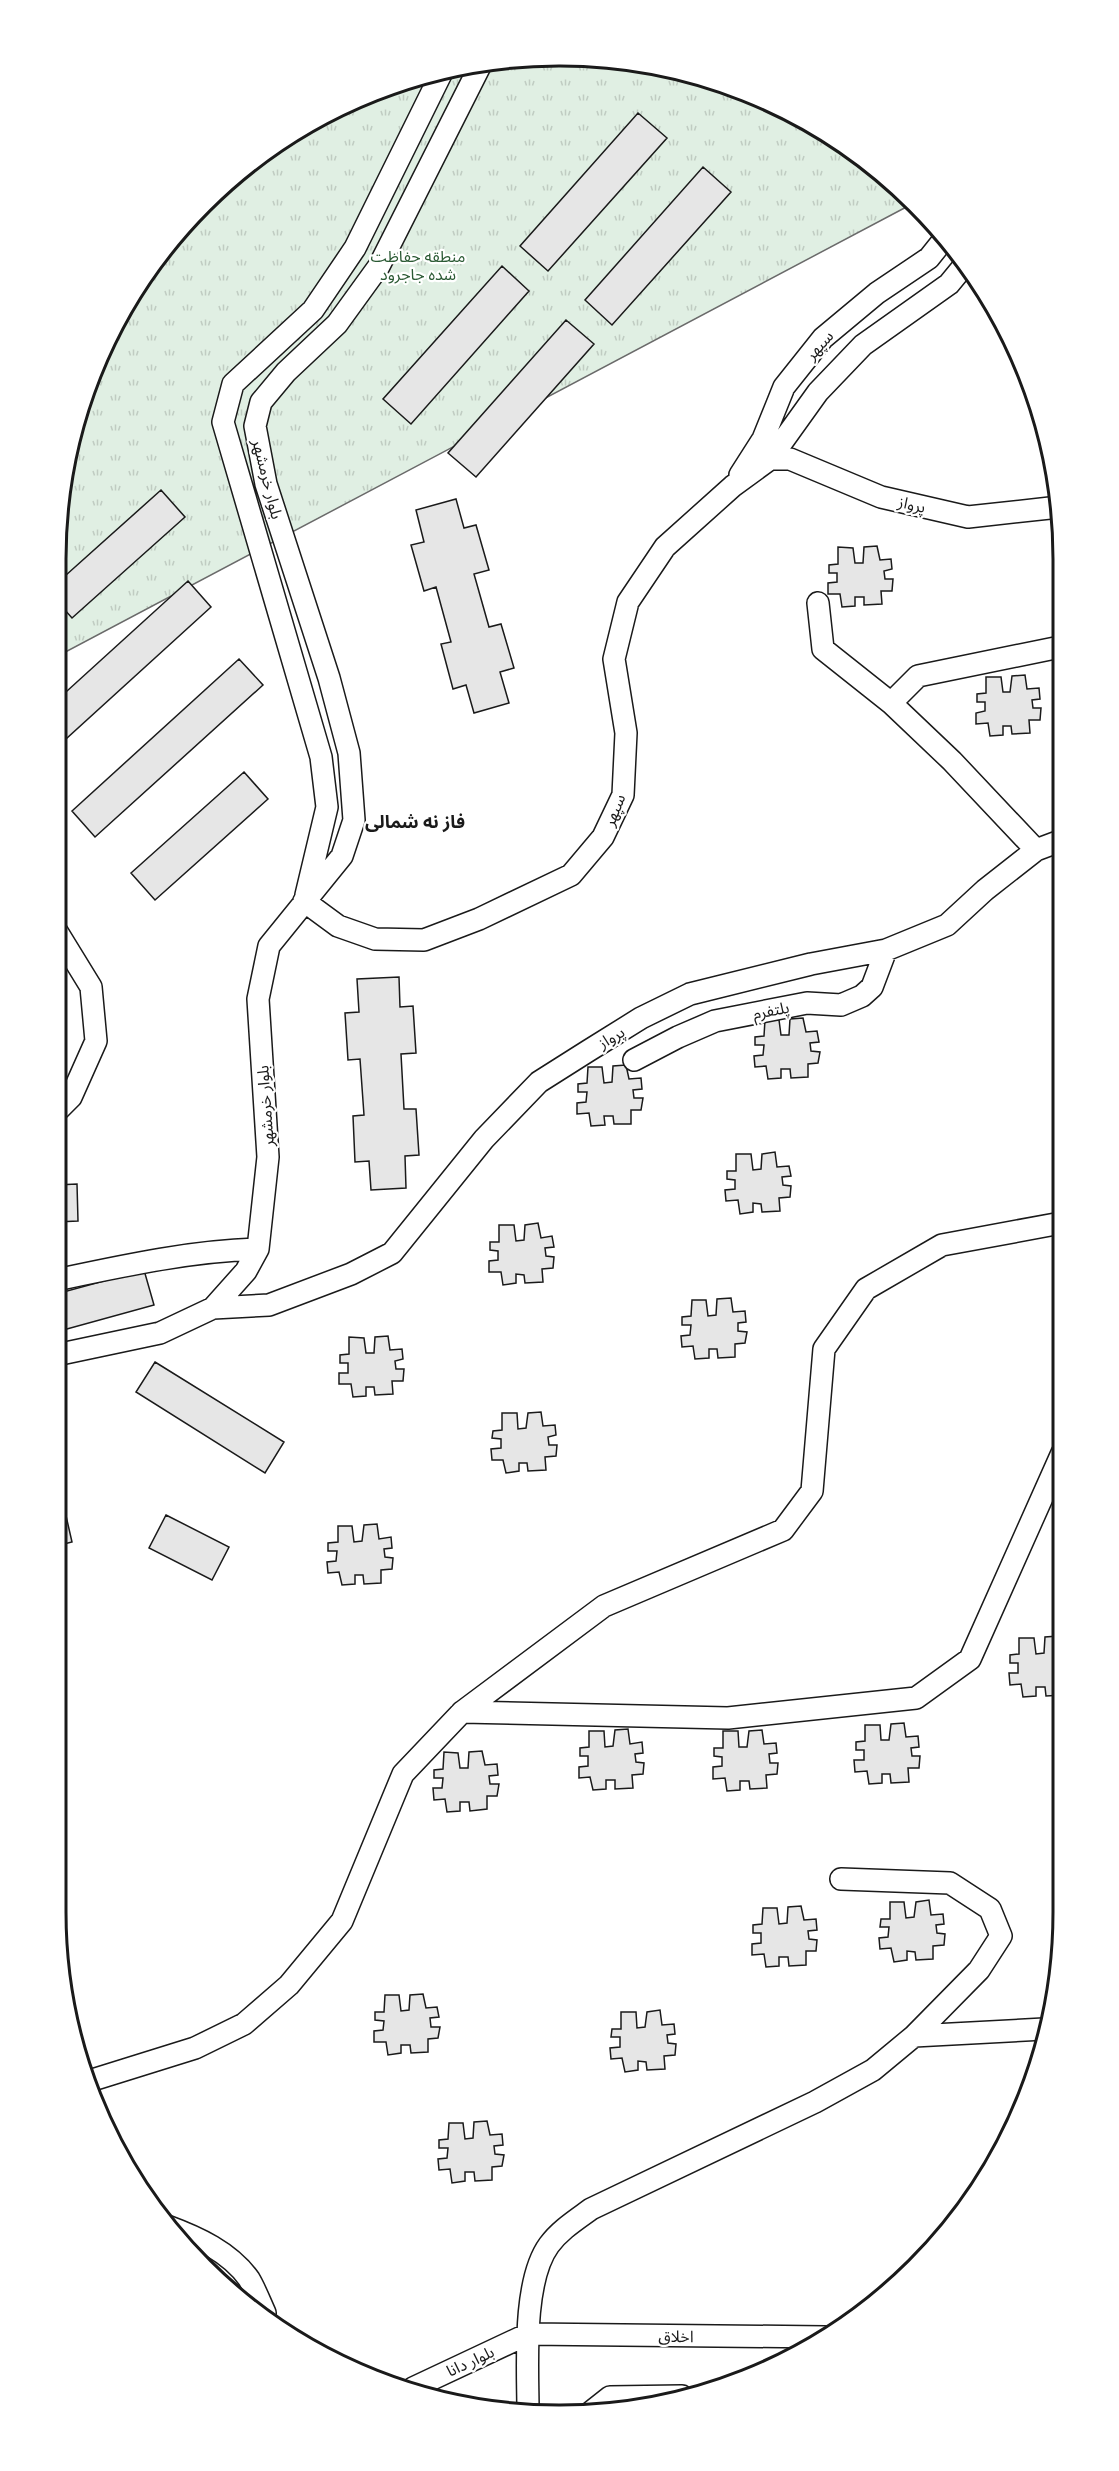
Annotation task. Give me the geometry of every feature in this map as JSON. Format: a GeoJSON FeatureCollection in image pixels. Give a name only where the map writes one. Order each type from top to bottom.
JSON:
{"type":"FeatureCollection","features":[{"type":"Feature","properties":{"kind":"street","name":"بلوار خرمشهر"},"geometry":{"type":"LineString","coordinates":[[213,1308],[246,1271],[258,1249],[268,1157],[258,999],[269,946],[342,856],[354,820],[349,753],[326,667],[266,484],[255,426],[261,402],[286,372],[337,324],[379,266],[477,73]]}},
{"type":"Feature","properties":{"kind":"street","name":"بلوار خرمشهر"},"geometry":{"type":"LineString","coordinates":[[304,901],[327,807],[321,757],[223,422],[233,384],[313,310],[355,248],[437,82]]}},
{"type":"Feature","properties":{"kind":"street","name":"سپهر"},"geometry":{"type":"LineString","coordinates":[[733,486],[763,439],[784,387],[823,338],[877,293],[929,258],[940,245]]}},
{"type":"Feature","properties":{"kind":"street","name":"سپهر"},"geometry":{"type":"LineString","coordinates":[[304,901],[338,926],[375,939],[424,940],[479,919],[572,875],[603,837],[623,795],[626,734],[614,660],[628,602],[665,547],[733,486],[770,459],[818,392],[863,345],[949,284],[960,271]]}},
{"type":"Feature","properties":{"kind":"street","name":"پرواز"},"geometry":{"type":"LineString","coordinates":[[770,459],[790,459],[881,497],[968,517],[1050,508]]}},
{"type":"Feature","properties":{"kind":"street"},"geometry":{"type":"LineString","coordinates":[[818,603],[823,649],[891,703],[952,761],[1036,850]]}},
{"type":"Feature","properties":{"kind":"street"},"geometry":{"type":"LineString","coordinates":[[891,703],[918,676],[1053,648]]}},
{"type":"Feature","properties":{"kind":"street","name":"پرواز"},"geometry":{"type":"LineString","coordinates":[[213,1308],[269,1305],[351,1274],[392,1253],[484,1139],[539,1082],[641,1018],[690,994],[811,964],[886,950],[947,925],[985,890],[1036,850],[1053,844]]}},
{"type":"Feature","properties":{"kind":"street"},"geometry":{"type":"LineString","coordinates":[[66,946],[92,987],[96,1041],[71,1097],[66,1102]]}},
{"type":"Feature","properties":{"kind":"street","name":"پلتفرم"},"geometry":{"type":"LineString","coordinates":[[634,1060],[678,1037],[715,1022],[807,1003],[841,1005],[862,996],[872,987],[886,950]]}},
{"type":"Feature","properties":{"kind":"street"},"geometry":{"type":"LineString","coordinates":[[96,2079],[195,2048],[244,2024],[289,1985],[342,1921],[403,1774],[462,1712],[604,1606],[783,1530],[812,1491],[824,1349],[867,1289],[942,1245],[1053,1224]]}},
{"type":"Feature","properties":{"kind":"street"},"geometry":{"type":"LineString","coordinates":[[66,1278],[189,1255],[258,1249]]}},
{"type":"Feature","properties":{"kind":"street"},"geometry":{"type":"LineString","coordinates":[[66,1353],[160,1333],[213,1308]]}},
{"type":"Feature","properties":{"kind":"street"},"geometry":{"type":"LineString","coordinates":[[462,1712],[728,1718],[916,1698],[970,1659],[1053,1473]]}},
{"type":"Feature","properties":{"kind":"street"},"geometry":{"type":"LineString","coordinates":[[528,2404],[528,2334],[536,2270],[548,2246],[564,2229],[591,2209],[815,2102],[873,2070],[914,2036],[979,1970],[1001,1936],[990,1909],[950,1883],[841,1879]]}},
{"type":"Feature","properties":{"kind":"street"},"geometry":{"type":"LineString","coordinates":[[914,2036],[1039,2029]]}},
{"type":"Feature","properties":{"kind":"street"},"geometry":{"type":"LineString","coordinates":[[183,2231],[197,2236],[230,2259],[249,2279],[261,2304]]}},
{"type":"Feature","properties":{"kind":"street","name":"اخلاق"},"geometry":{"type":"LineString","coordinates":[[528,2334],[810,2337]]}},
{"type":"Feature","properties":{"kind":"street","name":"بلوار دانا"},"geometry":{"type":"LineString","coordinates":[[420,2385],[528,2334]]}},
{"type":"Feature","properties":{"kind":"street"},"geometry":{"type":"LineString","coordinates":[[602,2403],[610,2397],[650,2397]]}},
{"type":"Feature","properties":{"kind":"green space","name":"منطقه حفاظت شده جاجرود"},"geometry":{"type":"Polygon","coordinates":[[[560,66],[624,70],[656,75],[718,92],[778,117],[834,149],[885,188],[905,208],[66,652],[67,527],[75,463],[92,401],[117,341],[149,285],[168,259],[188,234],[234,188],[285,149],[341,117],[401,92],[463,75],[495,70],[560,66]]]}},
{"type":"Feature","properties":{"kind":"building"},"geometry":{"type":"Polygon","coordinates":[[[638,113],[667,138],[548,271],[520,246],[638,113]]]}},
{"type":"Feature","properties":{"kind":"building"},"geometry":{"type":"Polygon","coordinates":[[[703,167],[731,192],[612,325],[585,300],[703,167]]]}},
{"type":"Feature","properties":{"kind":"building"},"geometry":{"type":"Polygon","coordinates":[[[502,266],[529,291],[411,424],[383,399],[502,266]]]}},
{"type":"Feature","properties":{"kind":"building"},"geometry":{"type":"Polygon","coordinates":[[[566,320],[594,344],[476,477],[448,453],[566,320]]]}},
{"type":"Feature","properties":{"kind":"building"},"geometry":{"type":"Polygon","coordinates":[[[161,490],[185,517],[72,618],[66,611],[66,575],[161,490]]]}},
{"type":"Feature","properties":{"kind":"building"},"geometry":{"type":"Polygon","coordinates":[[[456,499],[464,528],[476,525],[489,570],[474,574],[489,627],[501,624],[514,668],[500,672],[509,703],[474,713],[466,685],[453,689],[441,644],[451,642],[436,587],[424,591],[411,545],[424,542],[416,510],[456,499]]]}},
{"type":"Feature","properties":{"kind":"building"},"geometry":{"type":"Polygon","coordinates":[[[877,546],[880,560],[891,559],[892,569],[884,571],[885,579],[893,579],[892,591],[881,591],[882,604],[864,605],[864,597],[855,597],[855,606],[842,607],[840,594],[828,594],[828,583],[837,582],[837,573],[829,573],[829,565],[838,564],[838,547],[853,548],[855,563],[863,563],[864,547],[877,546]]]}},
{"type":"Feature","properties":{"kind":"building"},"geometry":{"type":"Polygon","coordinates":[[[188,581],[211,607],[66,739],[66,692],[188,581]]]}},
{"type":"Feature","properties":{"kind":"building"},"geometry":{"type":"Polygon","coordinates":[[[239,659],[263,685],[95,837],[72,811],[239,659]]]}},
{"type":"Feature","properties":{"kind":"building"},"geometry":{"type":"Polygon","coordinates":[[[1025,675],[1027,689],[1039,688],[1040,699],[1032,700],[1033,708],[1041,708],[1040,720],[1029,720],[1030,733],[1012,734],[1011,726],[1003,726],[1003,735],[990,736],[988,723],[976,724],[976,713],[985,711],[985,702],[977,702],[977,694],[986,693],[986,677],[1001,677],[1003,692],[1010,692],[1012,676],[1025,675]]]}},
{"type":"Feature","properties":{"kind":"building"},"geometry":{"type":"Polygon","coordinates":[[[244,772],[268,799],[155,900],[131,873],[244,772]]]}},
{"type":"Feature","properties":{"kind":"building"},"geometry":{"type":"Polygon","coordinates":[[[399,977],[400,1007],[413,1006],[416,1053],[401,1054],[404,1109],[416,1109],[419,1155],[405,1156],[406,1188],[371,1190],[369,1161],[355,1162],[353,1116],[364,1115],[360,1059],[348,1060],[345,1013],[359,1012],[357,979],[399,977]]]}},
{"type":"Feature","properties":{"kind":"building"},"geometry":{"type":"Polygon","coordinates":[[[803,1018],[806,1032],[817,1031],[819,1042],[810,1043],[811,1051],[820,1052],[818,1063],[808,1064],[808,1077],[791,1078],[790,1069],[781,1069],[781,1078],[768,1079],[766,1066],[755,1067],[754,1056],[763,1055],[764,1045],[755,1045],[755,1037],[764,1036],[765,1020],[779,1020],[781,1035],[789,1035],[790,1019],[803,1018]]]}},
{"type":"Feature","properties":{"kind":"building"},"geometry":{"type":"Polygon","coordinates":[[[626,1065],[629,1079],[641,1078],[642,1089],[633,1090],[634,1098],[643,1098],[641,1110],[631,1110],[631,1124],[614,1124],[613,1116],[604,1116],[605,1125],[591,1126],[589,1113],[577,1114],[577,1103],[586,1102],[587,1092],[578,1092],[578,1084],[587,1083],[588,1067],[602,1067],[604,1083],[612,1082],[613,1066],[626,1065]]]}},
{"type":"Feature","properties":{"kind":"building"},"geometry":{"type":"Polygon","coordinates":[[[775,1152],[777,1167],[789,1166],[791,1176],[782,1177],[783,1185],[791,1186],[790,1197],[779,1198],[780,1211],[762,1212],[761,1204],[753,1203],[753,1212],[740,1214],[738,1200],[726,1201],[725,1190],[735,1189],[735,1180],[727,1179],[727,1171],[736,1171],[736,1154],[751,1154],[753,1170],[761,1169],[762,1154],[775,1152]]]}},
{"type":"Feature","properties":{"kind":"building"},"geometry":{"type":"Polygon","coordinates":[[[77,1184],[78,1221],[66,1222],[66,1185],[77,1184]]]}},
{"type":"Feature","properties":{"kind":"building"},"geometry":{"type":"Polygon","coordinates":[[[538,1223],[541,1238],[552,1236],[554,1247],[545,1248],[546,1256],[554,1257],[553,1268],[542,1269],[543,1282],[525,1283],[524,1275],[516,1274],[516,1283],[503,1285],[501,1272],[489,1272],[489,1261],[498,1260],[498,1251],[490,1250],[490,1242],[499,1242],[499,1225],[514,1225],[516,1241],[524,1240],[525,1225],[538,1223]]]}},
{"type":"Feature","properties":{"kind":"building"},"geometry":{"type":"Polygon","coordinates":[[[144,1270],[154,1305],[66,1329],[66,1291],[144,1270]]]}},
{"type":"Feature","properties":{"kind":"building"},"geometry":{"type":"Polygon","coordinates":[[[731,1298],[733,1312],[745,1311],[746,1322],[738,1323],[738,1331],[747,1332],[745,1343],[735,1344],[735,1357],[718,1358],[717,1349],[709,1349],[709,1358],[695,1359],[693,1346],[682,1347],[681,1336],[690,1335],[691,1325],[682,1325],[682,1317],[691,1316],[692,1300],[706,1300],[708,1316],[716,1315],[717,1299],[731,1298]]]}},
{"type":"Feature","properties":{"kind":"building"},"geometry":{"type":"Polygon","coordinates":[[[388,1336],[390,1350],[402,1349],[403,1359],[395,1361],[396,1369],[404,1369],[403,1381],[392,1381],[393,1394],[375,1395],[374,1387],[366,1387],[366,1396],[353,1397],[351,1384],[339,1384],[339,1373],[348,1373],[348,1363],[340,1363],[340,1355],[349,1354],[349,1337],[364,1338],[366,1353],[374,1353],[375,1337],[388,1336]]]}},
{"type":"Feature","properties":{"kind":"building"},"geometry":{"type":"Polygon","coordinates":[[[155,1362],[284,1442],[265,1473],[136,1392],[155,1362]]]}},
{"type":"Feature","properties":{"kind":"building"},"geometry":{"type":"Polygon","coordinates":[[[541,1412],[543,1426],[555,1425],[556,1435],[548,1437],[549,1445],[557,1445],[556,1456],[545,1457],[546,1470],[528,1471],[527,1463],[519,1463],[519,1471],[506,1473],[503,1460],[492,1460],[491,1449],[501,1448],[501,1439],[492,1438],[493,1431],[502,1430],[502,1413],[517,1413],[518,1429],[526,1428],[528,1413],[541,1412]]]}},
{"type":"Feature","properties":{"kind":"building"},"geometry":{"type":"Polygon","coordinates":[[[166,1515],[229,1547],[212,1580],[149,1548],[166,1515]]]}},
{"type":"Feature","properties":{"kind":"building"},"geometry":{"type":"Polygon","coordinates":[[[66,1516],[72,1542],[66,1544],[66,1516]]]}},
{"type":"Feature","properties":{"kind":"building"},"geometry":{"type":"Polygon","coordinates":[[[377,1524],[379,1539],[391,1537],[392,1548],[384,1549],[385,1557],[393,1558],[392,1569],[381,1570],[381,1583],[364,1584],[363,1575],[355,1575],[355,1584],[342,1585],[339,1572],[328,1573],[327,1562],[336,1561],[337,1551],[328,1551],[328,1543],[338,1542],[338,1526],[352,1526],[354,1542],[362,1541],[364,1525],[377,1524]]]}},
{"type":"Feature","properties":{"kind":"building"},"geometry":{"type":"Polygon","coordinates":[[[1053,1636],[1053,1696],[1046,1696],[1045,1687],[1036,1687],[1036,1696],[1023,1697],[1021,1684],[1010,1685],[1009,1673],[1018,1673],[1018,1663],[1010,1663],[1010,1655],[1019,1654],[1019,1638],[1034,1638],[1036,1654],[1044,1653],[1045,1637],[1053,1636]]]}},
{"type":"Feature","properties":{"kind":"building"},"geometry":{"type":"Polygon","coordinates":[[[904,1723],[906,1737],[918,1736],[919,1747],[911,1748],[912,1756],[920,1756],[919,1768],[908,1768],[909,1782],[891,1783],[890,1774],[882,1774],[882,1783],[869,1784],[867,1771],[855,1772],[854,1760],[864,1760],[864,1750],[856,1750],[856,1742],[865,1741],[865,1725],[880,1725],[881,1740],[889,1740],[891,1724],[904,1723]]]}},
{"type":"Feature","properties":{"kind":"building"},"geometry":{"type":"Polygon","coordinates":[[[628,1729],[630,1744],[642,1742],[643,1753],[635,1754],[636,1762],[644,1763],[643,1774],[632,1775],[633,1788],[615,1789],[615,1780],[606,1780],[606,1789],[593,1790],[590,1777],[579,1778],[579,1767],[588,1766],[588,1756],[580,1756],[580,1748],[589,1747],[589,1731],[604,1731],[605,1747],[613,1746],[615,1730],[628,1729]]]}},
{"type":"Feature","properties":{"kind":"building"},"geometry":{"type":"Polygon","coordinates":[[[762,1730],[764,1744],[776,1743],[777,1753],[769,1754],[770,1763],[778,1763],[777,1774],[766,1775],[767,1788],[750,1789],[749,1781],[740,1781],[740,1790],[727,1791],[725,1778],[713,1779],[713,1767],[722,1766],[722,1757],[714,1756],[714,1748],[723,1748],[723,1731],[738,1731],[739,1747],[747,1747],[749,1731],[762,1730]]]}},
{"type":"Feature","properties":{"kind":"building"},"geometry":{"type":"Polygon","coordinates":[[[482,1751],[485,1765],[497,1764],[498,1775],[489,1776],[490,1784],[499,1784],[497,1796],[487,1796],[487,1809],[470,1811],[469,1802],[460,1802],[460,1811],[447,1812],[445,1799],[434,1800],[433,1788],[442,1788],[443,1778],[434,1778],[434,1770],[443,1769],[444,1752],[458,1753],[460,1768],[468,1768],[469,1752],[482,1751]]]}},
{"type":"Feature","properties":{"kind":"building"},"geometry":{"type":"Polygon","coordinates":[[[929,1900],[931,1915],[943,1914],[944,1924],[936,1925],[937,1933],[945,1934],[944,1945],[933,1946],[933,1959],[916,1960],[915,1952],[907,1951],[907,1960],[894,1962],[891,1948],[880,1949],[879,1938],[888,1937],[889,1927],[880,1927],[881,1919],[890,1919],[890,1902],[904,1902],[906,1918],[914,1917],[916,1902],[929,1900]]]}},
{"type":"Feature","properties":{"kind":"building"},"geometry":{"type":"Polygon","coordinates":[[[801,1906],[804,1920],[816,1919],[817,1930],[808,1931],[809,1939],[817,1940],[816,1951],[806,1951],[806,1965],[789,1966],[788,1957],[779,1957],[779,1966],[766,1967],[764,1954],[752,1955],[752,1944],[761,1943],[761,1933],[753,1933],[753,1925],[762,1924],[763,1908],[777,1908],[779,1924],[787,1923],[788,1907],[801,1906]]]}},
{"type":"Feature","properties":{"kind":"building"},"geometry":{"type":"Polygon","coordinates":[[[423,1994],[426,2008],[437,2007],[439,2017],[430,2018],[431,2027],[440,2027],[438,2038],[428,2039],[428,2052],[411,2053],[410,2045],[401,2045],[401,2053],[388,2055],[386,2042],[374,2042],[374,2031],[383,2030],[384,2021],[375,2020],[375,2012],[384,2012],[385,1995],[399,1995],[401,2011],[409,2010],[410,1995],[423,1994]]]}},
{"type":"Feature","properties":{"kind":"building"},"geometry":{"type":"Polygon","coordinates":[[[660,2010],[662,2025],[674,2024],[675,2034],[667,2035],[668,2043],[676,2044],[675,2055],[664,2056],[665,2069],[647,2070],[646,2062],[638,2061],[638,2070],[625,2072],[622,2058],[611,2059],[610,2048],[620,2047],[620,2037],[611,2037],[612,2029],[621,2029],[621,2012],[636,2012],[637,2028],[645,2027],[647,2012],[660,2010]]]}},
{"type":"Feature","properties":{"kind":"building"},"geometry":{"type":"Polygon","coordinates":[[[487,2121],[490,2135],[502,2134],[503,2145],[494,2146],[495,2154],[504,2155],[502,2166],[492,2167],[492,2180],[475,2181],[474,2172],[465,2172],[465,2181],[452,2183],[450,2169],[439,2170],[438,2159],[447,2158],[448,2148],[439,2148],[439,2140],[448,2139],[449,2123],[463,2123],[465,2139],[473,2138],[474,2122],[487,2121]]]}},
{"type":"Feature","properties":{"kind":"district","name":"فاز نه شمالی"},"geometry":{"type":"Point","coordinates":[415,822]}}]}
